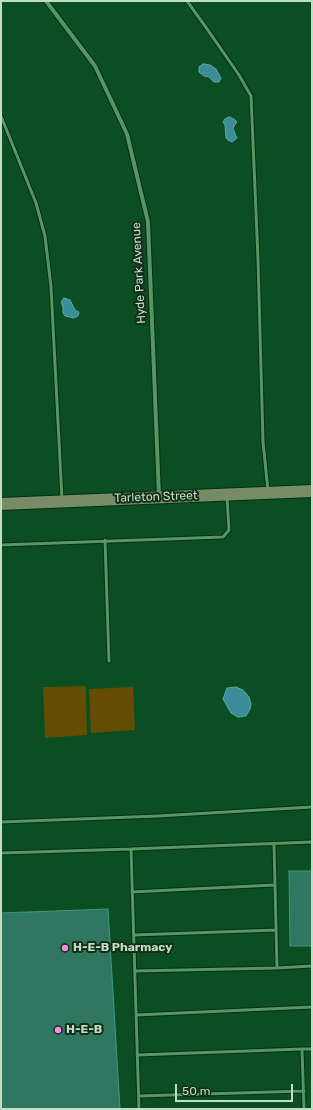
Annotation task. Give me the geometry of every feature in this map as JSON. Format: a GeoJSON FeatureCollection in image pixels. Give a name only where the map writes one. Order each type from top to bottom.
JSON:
{"type":"FeatureCollection","features":[{"type":"Feature","properties":{"kind":"street","name":"Hyde Park Avenue"},"geometry":{"type":"LineString","coordinates":[[46,1],[95,66],[127,134],[148,222],[159,497]]}},
{"type":"Feature","properties":{"kind":"street","name":"Tarleton Street"},"geometry":{"type":"LineString","coordinates":[[1,504],[312,491]]}},
{"type":"Feature","properties":{"kind":"lane"},"geometry":{"type":"LineString","coordinates":[[186,1],[214,38],[251,96],[258,258],[263,442],[268,493]]}},
{"type":"Feature","properties":{"kind":"lane"},"geometry":{"type":"LineString","coordinates":[[1,116],[36,203],[45,236],[51,287],[62,501]]}},
{"type":"Feature","properties":{"kind":"lane"},"geometry":{"type":"LineString","coordinates":[[1,545],[105,540],[223,537],[229,530],[226,494]]}},
{"type":"Feature","properties":{"kind":"lane"},"geometry":{"type":"LineString","coordinates":[[105,540],[109,661]]}},
{"type":"Feature","properties":{"kind":"lane"},"geometry":{"type":"LineString","coordinates":[[1,822],[158,816],[312,807]]}},
{"type":"Feature","properties":{"kind":"lane"},"geometry":{"type":"LineString","coordinates":[[1,853],[312,842]]}},
{"type":"Feature","properties":{"kind":"lane"},"geometry":{"type":"LineString","coordinates":[[274,844],[276,968]]}},
{"type":"Feature","properties":{"kind":"lane"},"geometry":{"type":"LineString","coordinates":[[131,849],[139,1109]]}},
{"type":"Feature","properties":{"kind":"lane"},"geometry":{"type":"LineString","coordinates":[[132,892],[274,885]]}},
{"type":"Feature","properties":{"kind":"lane"},"geometry":{"type":"LineString","coordinates":[[134,935],[276,930]]}},
{"type":"Feature","properties":{"kind":"lane"},"geometry":{"type":"LineString","coordinates":[[135,971],[312,966]]}},
{"type":"Feature","properties":{"kind":"lane"},"geometry":{"type":"LineString","coordinates":[[136,1016],[312,1007]]}},
{"type":"Feature","properties":{"kind":"lane"},"geometry":{"type":"LineString","coordinates":[[302,1049],[304,1109]]}},
{"type":"Feature","properties":{"kind":"lane"},"geometry":{"type":"LineString","coordinates":[[138,1055],[312,1049]]}},
{"type":"Feature","properties":{"kind":"lane"},"geometry":{"type":"LineString","coordinates":[[139,1096],[304,1091]]}},
{"type":"Feature","properties":{"kind":"shaded area"},"geometry":{"type":"Polygon","coordinates":[[[86,686],[87,735],[45,738],[43,687],[86,686]]]}},
{"type":"Feature","properties":{"kind":"shaded area"},"geometry":{"type":"Polygon","coordinates":[[[133,687],[135,730],[91,733],[89,689],[133,687]]]}},
{"type":"Feature","properties":{"kind":"water"},"geometry":{"type":"Polygon","coordinates":[[[203,64],[210,65],[216,69],[221,78],[219,82],[214,82],[209,77],[204,76],[199,72],[199,67],[203,64]]]}},
{"type":"Feature","properties":{"kind":"water"},"geometry":{"type":"Polygon","coordinates":[[[229,117],[237,122],[233,129],[237,138],[232,142],[226,138],[225,125],[223,122],[229,117]]]}},
{"type":"Feature","properties":{"kind":"water"},"geometry":{"type":"Polygon","coordinates":[[[64,298],[70,300],[75,310],[79,312],[78,316],[74,318],[65,316],[61,302],[64,298]]]}},
{"type":"Feature","properties":{"kind":"water"},"geometry":{"type":"Polygon","coordinates":[[[236,687],[243,690],[249,697],[251,704],[246,716],[238,717],[231,713],[223,699],[227,688],[236,687]]]}},
{"type":"Feature","properties":{"kind":"building"},"geometry":{"type":"Polygon","coordinates":[[[289,871],[312,871],[312,946],[290,946],[289,871]]]}},
{"type":"Feature","properties":{"kind":"building","name":"H-E-B"},"geometry":{"type":"Polygon","coordinates":[[[108,909],[120,1109],[1,1109],[1,913],[108,909]]]}},
{"type":"Feature","properties":{"kind":"place","name":"H-E-B Pharmacy"},"geometry":{"type":"Point","coordinates":[65,948]}},
{"type":"Feature","properties":{"kind":"place","name":"H-E-B"},"geometry":{"type":"Point","coordinates":[58,1030]}}]}
